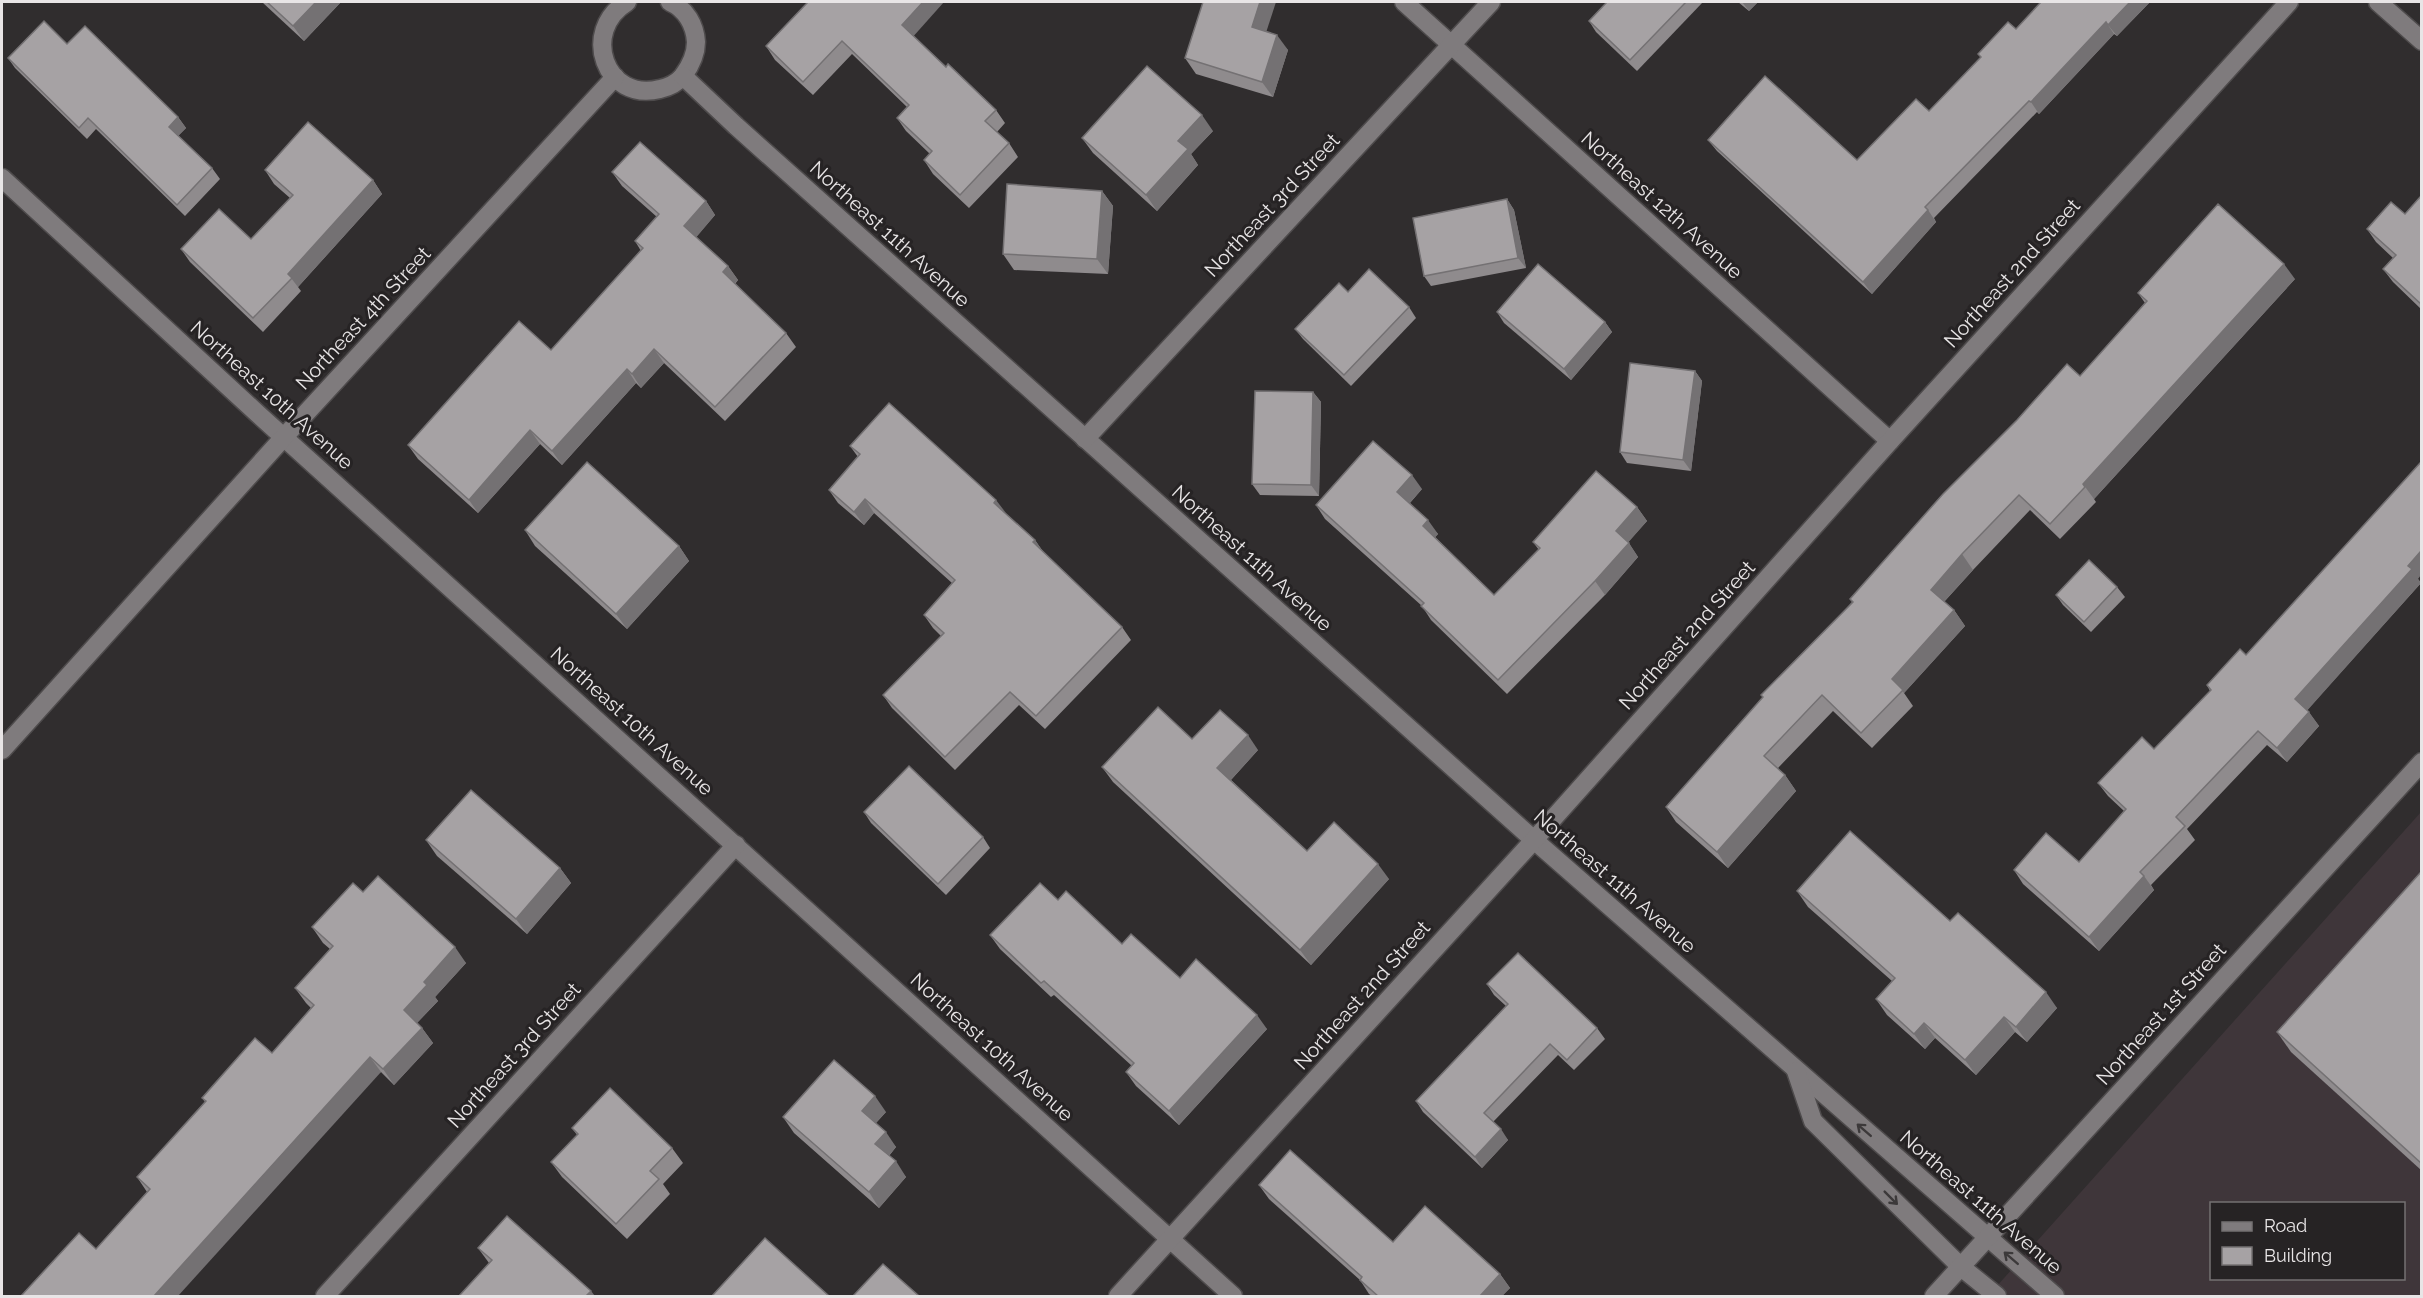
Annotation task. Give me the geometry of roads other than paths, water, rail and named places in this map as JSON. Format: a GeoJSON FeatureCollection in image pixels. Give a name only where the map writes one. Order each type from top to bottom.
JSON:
{"type":"FeatureCollection","features":[{"type":"Feature","properties":{"kind":"street","name":"Northeast 12th Avenue"},"geometry":{"type":"LineString","coordinates":[[1404,2],[1890,441]]}},
{"type":"Feature","properties":{"kind":"street","name":"Northeast 3rd Street"},"geometry":{"type":"LineString","coordinates":[[1085,439],[1491,2]]}},
{"type":"Feature","properties":{"kind":"street","name":"Northeast 2nd Street"},"geometry":{"type":"LineString","coordinates":[[1118,1296],[1534,840],[1890,441],[2289,2]]}},
{"type":"Feature","properties":{"kind":"street"},"geometry":{"type":"LineString","coordinates":[[2378,2],[2421,41]]}},
{"type":"Feature","properties":{"kind":"street"},"geometry":{"type":"LineString","coordinates":[[613,5],[602,33],[601,48],[605,62],[615,77],[624,85],[637,90],[652,91],[667,88],[683,76],[691,65],[696,49],[695,33],[689,18],[678,3]]}},
{"type":"Feature","properties":{"kind":"street","name":"Northeast 11th Avenue"},"geometry":{"type":"LineString","coordinates":[[683,76],[1534,840],[2055,1296]]}},
{"type":"Feature","properties":{"kind":"street","name":"Northeast 4th Street"},"geometry":{"type":"LineString","coordinates":[[2,750],[284,437],[615,77]]}},
{"type":"Feature","properties":{"kind":"street","name":"Northeast 10th Avenue"},"geometry":{"type":"LineString","coordinates":[[2,178],[284,437],[1233,1296]]}},
{"type":"Feature","properties":{"kind":"street","name":"Northeast 1st Street"},"geometry":{"type":"LineString","coordinates":[[1934,1296],[2421,762]]}},
{"type":"Feature","properties":{"kind":"street","name":"Northeast 3rd Street"},"geometry":{"type":"LineString","coordinates":[[325,1296],[736,845]]}},
{"type":"Feature","properties":{"kind":"street","name":"Northeast 11th Avenue"},"geometry":{"type":"LineString","coordinates":[[1795,1070],[1813,1121],[1961,1267],[1997,1296]]}}]}
